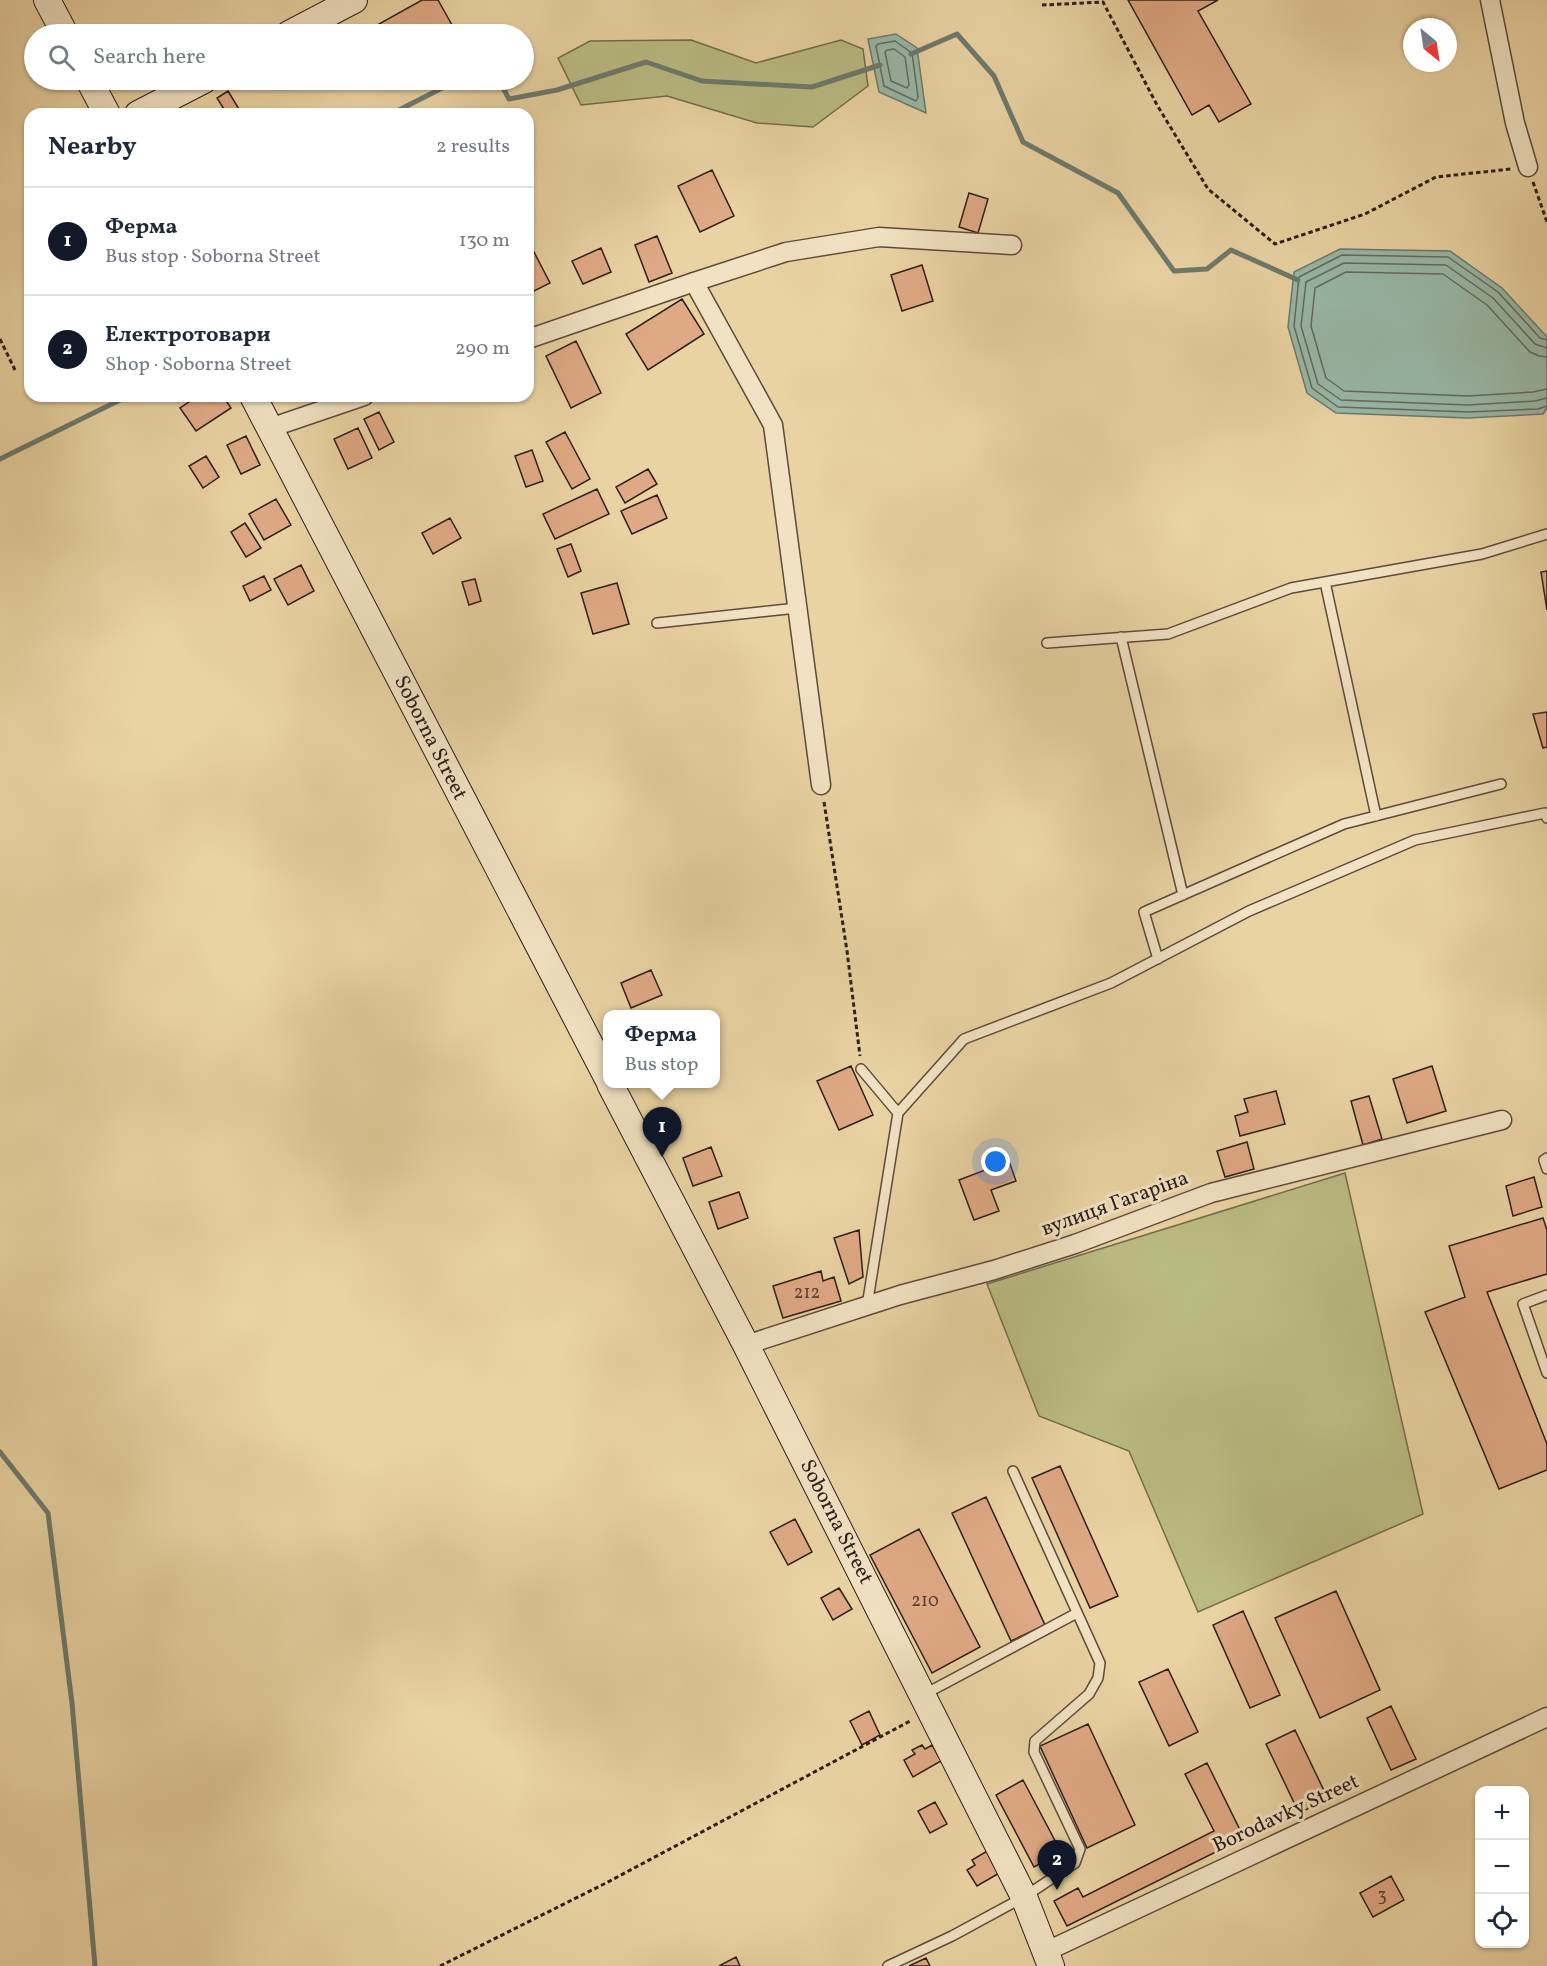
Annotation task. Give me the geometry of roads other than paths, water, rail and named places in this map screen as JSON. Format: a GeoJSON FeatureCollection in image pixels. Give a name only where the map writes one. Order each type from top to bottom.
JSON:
{"type":"FeatureCollection","features":[{"type":"Feature","properties":{"kind":"main road"},"geometry":{"type":"LineString","coordinates":[[47,0],[60,24]]}},
{"type":"Feature","properties":{"kind":"main road"},"geometry":{"type":"LineString","coordinates":[[308,24],[354,0]]}},
{"type":"Feature","properties":{"kind":"main road"},"geometry":{"type":"LineString","coordinates":[[94,90],[104,108]]}},
{"type":"Feature","properties":{"kind":"main road"},"geometry":{"type":"LineString","coordinates":[[150,108],[185,90]]}},
{"type":"Feature","properties":{"kind":"main road","name":"Soborna Street"},"geometry":{"type":"LineString","coordinates":[[256,402],[603,1069]]}},
{"type":"Feature","properties":{"kind":"main road","name":"Soborna Street"},"geometry":{"type":"LineString","coordinates":[[613,1088],[746,1345],[1024,1897],[1048,1959]]}},
{"type":"Feature","properties":{"kind":"street"},"geometry":{"type":"LineString","coordinates":[[1490,0],[1515,123],[1528,167]]}},
{"type":"Feature","properties":{"kind":"street"},"geometry":{"type":"LineString","coordinates":[[534,337],[786,252],[879,237],[1012,245]]}},
{"type":"Feature","properties":{"kind":"street"},"geometry":{"type":"LineString","coordinates":[[694,282],[773,425],[821,785]]}},
{"type":"Feature","properties":{"kind":"street"},"geometry":{"type":"LineString","coordinates":[[270,429],[347,402]]}},
{"type":"Feature","properties":{"kind":"street","name":"вулиця Гагаріна"},"geometry":{"type":"LineString","coordinates":[[746,1345],[1065,1247],[1211,1193],[1502,1120]]}},
{"type":"Feature","properties":{"kind":"street","name":"Borodavky Street"},"geometry":{"type":"LineString","coordinates":[[1048,1959],[1547,1717]]}},
{"type":"Feature","properties":{"kind":"lane"},"geometry":{"type":"LineString","coordinates":[[1047,644],[1168,634],[1291,588],[1482,554],[1547,534]]}},
{"type":"Feature","properties":{"kind":"lane"},"geometry":{"type":"LineString","coordinates":[[1325,582],[1376,816]]}},
{"type":"Feature","properties":{"kind":"lane"},"geometry":{"type":"LineString","coordinates":[[657,623],[797,608]]}},
{"type":"Feature","properties":{"kind":"lane"},"geometry":{"type":"LineString","coordinates":[[1121,637],[1183,895]]}},
{"type":"Feature","properties":{"kind":"lane"},"geometry":{"type":"LineString","coordinates":[[1158,959],[1144,912],[1344,824],[1501,784]]}},
{"type":"Feature","properties":{"kind":"lane"},"geometry":{"type":"LineString","coordinates":[[867,1306],[898,1113],[964,1039],[1111,983],[1249,911],[1415,840],[1546,813]]}},
{"type":"Feature","properties":{"kind":"lane"},"geometry":{"type":"LineString","coordinates":[[861,1069],[898,1113]]}},
{"type":"Feature","properties":{"kind":"lane"},"geometry":{"type":"LineString","coordinates":[[1547,1158],[1544,1160],[1547,1169]]}},
{"type":"Feature","properties":{"kind":"lane"},"geometry":{"type":"LineString","coordinates":[[1547,1295],[1523,1304],[1547,1373]]}},
{"type":"Feature","properties":{"kind":"lane"},"geometry":{"type":"LineString","coordinates":[[888,1966],[952,1936],[1024,1897],[1075,1863],[1080,1849],[1034,1752],[1035,1741],[1089,1694],[1098,1678],[1100,1663],[1013,1471]]}},
{"type":"Feature","properties":{"kind":"lane"},"geometry":{"type":"LineString","coordinates":[[926,1703],[1077,1613]]}},
{"type":"Feature","properties":{"kind":"water"},"geometry":{"type":"Polygon","coordinates":[[[896,34],[917,48],[926,113],[879,92],[868,39],[896,34]]]}},
{"type":"Feature","properties":{"kind":"water"},"geometry":{"type":"Polygon","coordinates":[[[1340,249],[1450,251],[1502,288],[1547,337],[1547,408],[1543,414],[1468,418],[1336,413],[1307,393],[1288,327],[1294,272],[1340,249]]]}},
{"type":"Feature","properties":{"kind":"waterway"},"geometry":{"type":"LineString","coordinates":[[911,54],[957,34],[994,76],[1023,142],[1118,193],[1174,271],[1207,269],[1231,250],[1298,280]]}},
{"type":"Feature","properties":{"kind":"waterway"},"geometry":{"type":"LineString","coordinates":[[504,90],[509,99],[557,90],[646,62],[702,81],[812,87],[880,65]]}},
{"type":"Feature","properties":{"kind":"waterway"},"geometry":{"type":"LineString","coordinates":[[403,108],[438,90]]}},
{"type":"Feature","properties":{"kind":"waterway"},"geometry":{"type":"LineString","coordinates":[[0,459],[116,402]]}},
{"type":"Feature","properties":{"kind":"waterway"},"geometry":{"type":"LineString","coordinates":[[0,1452],[48,1513],[72,1703],[95,1966]]}},
{"type":"Feature","properties":{"kind":"place","name":"Ферма"},"geometry":{"type":"Point","coordinates":[662,1157]}},
{"type":"Feature","properties":{"kind":"place","name":"Електротовари"},"geometry":{"type":"Point","coordinates":[1057,1890]}}]}
